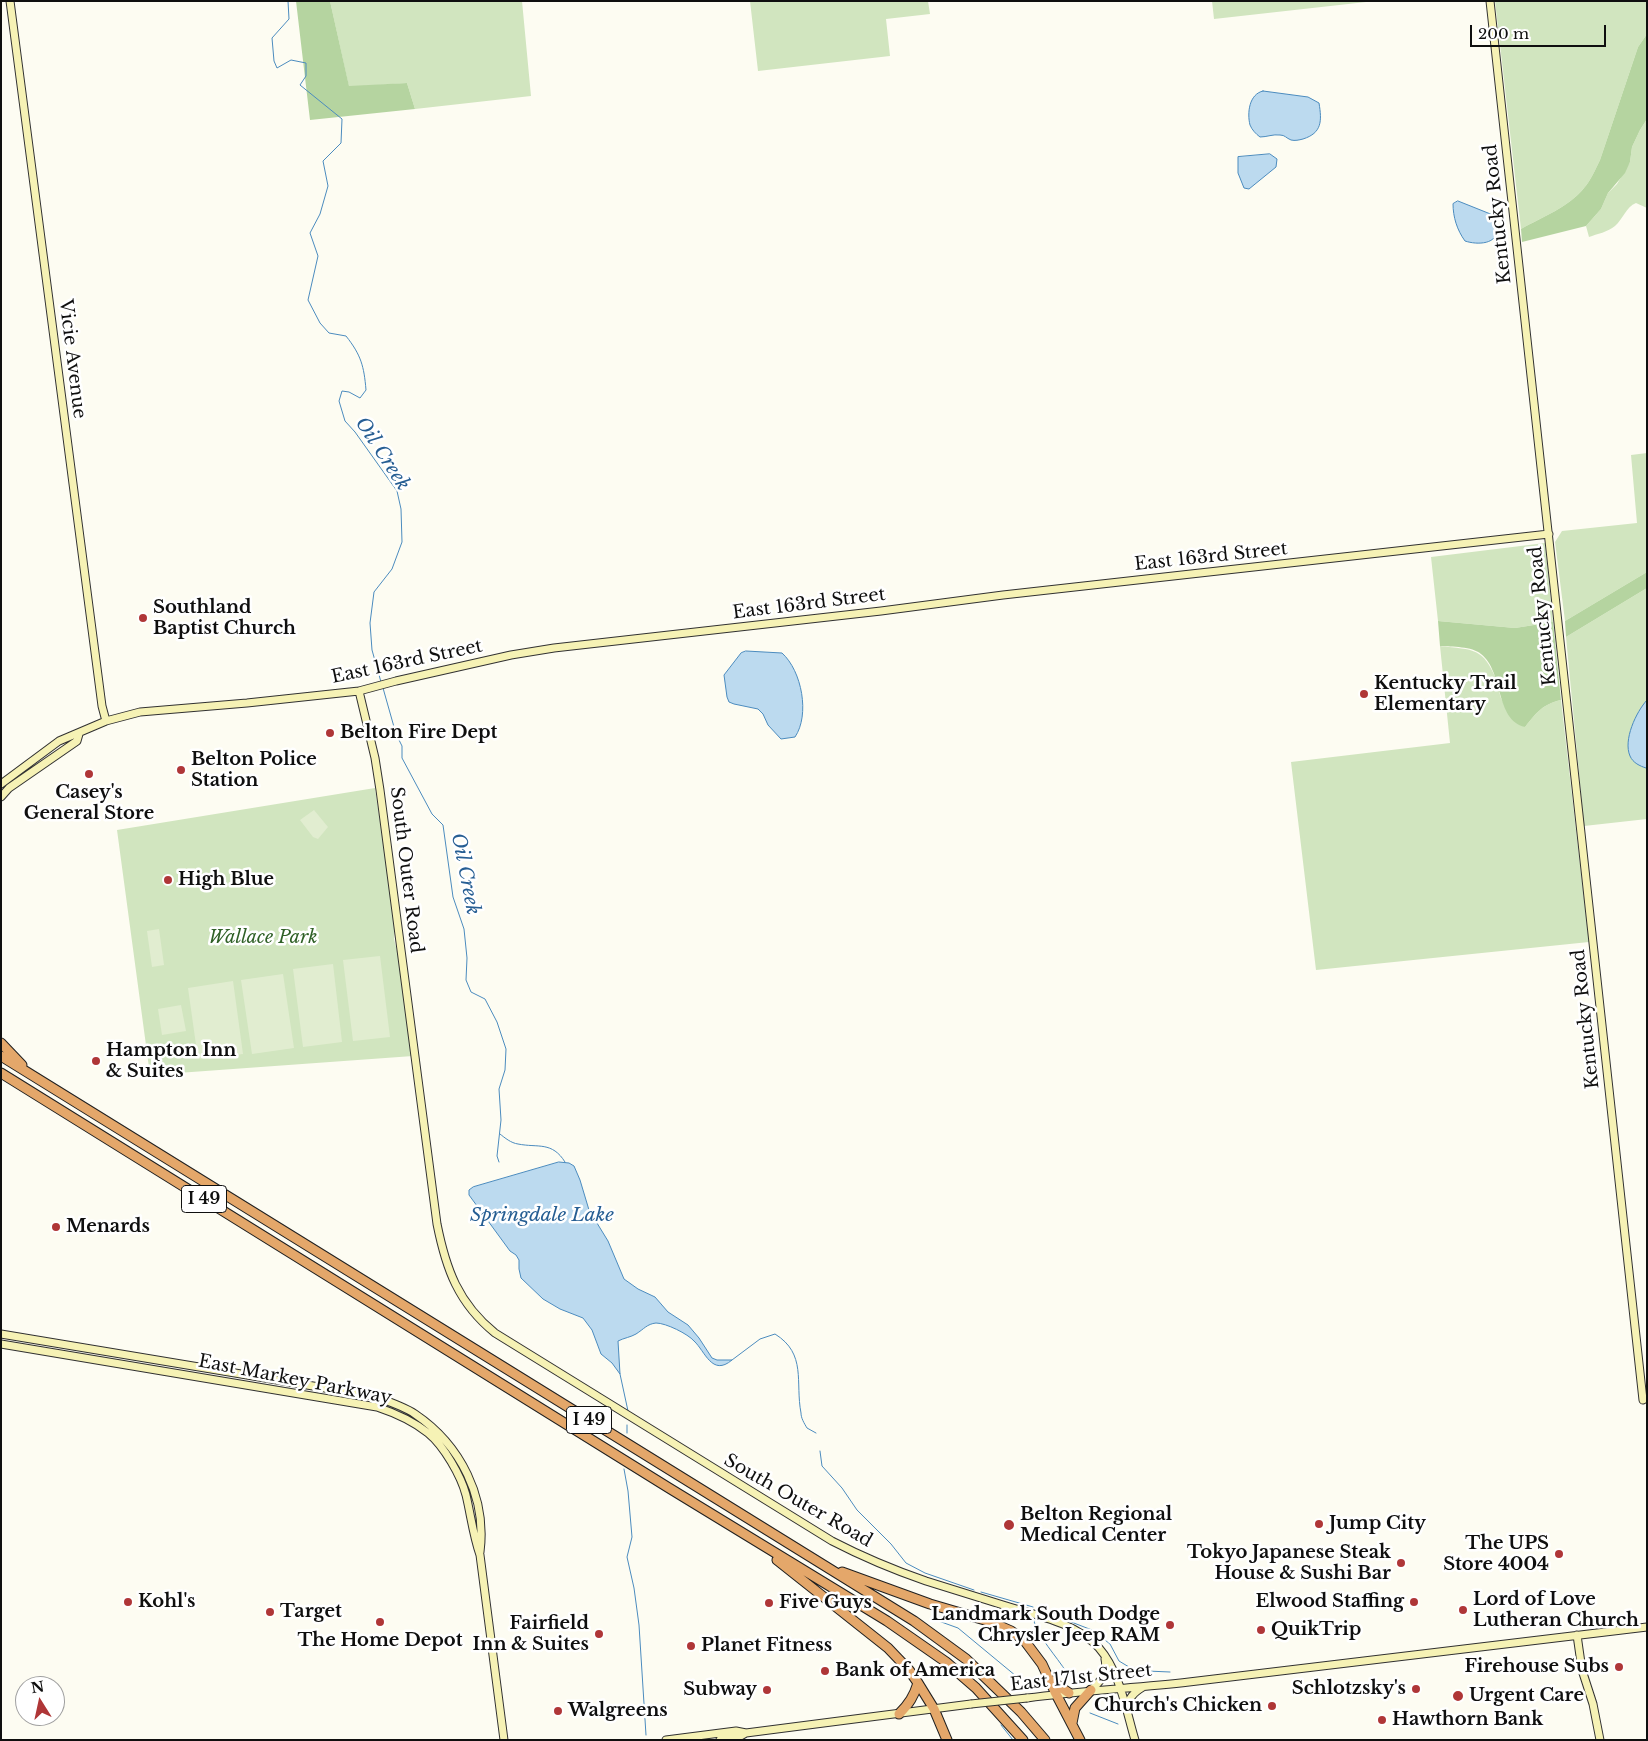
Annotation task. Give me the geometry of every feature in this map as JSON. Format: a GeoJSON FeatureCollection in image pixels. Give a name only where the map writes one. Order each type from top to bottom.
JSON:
{"type":"FeatureCollection","features":[{"type":"Feature","properties":{"kind":"highway"},"geometry":{"type":"LineString","coordinates":[[1,1043],[31,1074]]}},
{"type":"Feature","properties":{"kind":"highway","name":"I 49"},"geometry":{"type":"LineString","coordinates":[[1,1056],[914,1621],[966,1659],[1021,1712],[1045,1740]]}},
{"type":"Feature","properties":{"kind":"highway","name":"I 49"},"geometry":{"type":"LineString","coordinates":[[1,1073],[668,1488],[887,1621],[946,1662],[976,1688],[1024,1740]]}},
{"type":"Feature","properties":{"kind":"highway"},"geometry":{"type":"LineString","coordinates":[[1,1082],[20,1085]]}},
{"type":"Feature","properties":{"kind":"highway"},"geometry":{"type":"LineString","coordinates":[[668,1488],[779,1561],[888,1648],[909,1670],[918,1683],[934,1709],[947,1740]]}},
{"type":"Feature","properties":{"kind":"highway"},"geometry":{"type":"LineString","coordinates":[[830,1568],[930,1604],[988,1621],[1011,1631],[1024,1640],[1042,1664],[1080,1740]]}},
{"type":"Feature","properties":{"kind":"highway"},"geometry":{"type":"LineString","coordinates":[[1049,1679],[1069,1692]]}},
{"type":"Feature","properties":{"kind":"highway"},"geometry":{"type":"LineString","coordinates":[[899,1714],[909,1704],[918,1683]]}},
{"type":"Feature","properties":{"kind":"highway"},"geometry":{"type":"LineString","coordinates":[[1072,1723],[1075,1708],[1091,1690]]}},
{"type":"Feature","properties":{"kind":"street","name":"Vicie Avenue"},"geometry":{"type":"LineString","coordinates":[[10,1],[102,706],[106,720]]}},
{"type":"Feature","properties":{"kind":"street","name":"Kentucky Road"},"geometry":{"type":"LineString","coordinates":[[1490,1],[1643,1400]]}},
{"type":"Feature","properties":{"kind":"street","name":"East 163rd Street"},"geometry":{"type":"LineString","coordinates":[[1,784],[59,741],[75,733],[79,734],[106,720],[140,712],[359,691],[510,655],[554,648],[881,611],[1003,595],[1549,534]]}},
{"type":"Feature","properties":{"kind":"street","name":"South Outer Road"},"geometry":{"type":"LineString","coordinates":[[359,691],[375,758],[380,790],[434,1194],[436,1224],[444,1259],[464,1300],[495,1333],[816,1532],[857,1554],[900,1572],[1058,1622],[1090,1640],[1099,1648],[1104,1656],[1119,1689],[1135,1740]]}},
{"type":"Feature","properties":{"kind":"street","name":"East 163rd Street"},"geometry":{"type":"LineString","coordinates":[[1,797],[9,788],[77,741],[79,734]]}},
{"type":"Feature","properties":{"kind":"street","name":"East Markey Parkway"},"geometry":{"type":"LineString","coordinates":[[1,1334],[373,1396],[395,1404],[414,1413],[425,1421],[437,1432],[464,1465],[474,1486],[478,1507],[482,1538],[480,1555]]}},
{"type":"Feature","properties":{"kind":"street","name":"East Markey Parkway"},"geometry":{"type":"LineString","coordinates":[[1,1344],[377,1407],[395,1413],[430,1434],[452,1462],[466,1494],[473,1536],[480,1555]]}},
{"type":"Feature","properties":{"kind":"street"},"geometry":{"type":"LineString","coordinates":[[1641,1382],[1647,1392]]}},
{"type":"Feature","properties":{"kind":"street"},"geometry":{"type":"LineString","coordinates":[[480,1555],[504,1740]]}},
{"type":"Feature","properties":{"kind":"street","name":"East 171st Street"},"geometry":{"type":"LineString","coordinates":[[666,1740],[712,1737],[736,1731],[746,1733],[1069,1692],[1119,1689],[1389,1659],[1647,1626]]}},
{"type":"Feature","properties":{"kind":"street"},"geometry":{"type":"LineString","coordinates":[[1576,1635],[1582,1670],[1593,1704],[1600,1740]]}},
{"type":"Feature","properties":{"kind":"street"},"geometry":{"type":"LineString","coordinates":[[1091,1690],[1104,1675],[1106,1666],[1104,1656]]}},
{"type":"Feature","properties":{"kind":"street"},"geometry":{"type":"LineString","coordinates":[[1126,1710],[1129,1700],[1135,1692],[1145,1686]]}},
{"type":"Feature","properties":{"kind":"street","name":"East 171st Street"},"geometry":{"type":"LineString","coordinates":[[720,1740],[737,1738],[746,1733]]}},
{"type":"Feature","properties":{"kind":"street"},"geometry":{"type":"LineString","coordinates":[[697,1740],[712,1737]]}},
{"type":"Feature","properties":{"kind":"green space"},"geometry":{"type":"Polygon","coordinates":[[[296,1],[330,1],[349,86],[407,83],[415,109],[310,120],[296,1]]]}},
{"type":"Feature","properties":{"kind":"green space"},"geometry":{"type":"Polygon","coordinates":[[[330,1],[522,1],[531,96],[415,109],[407,83],[349,87],[330,1]]]}},
{"type":"Feature","properties":{"kind":"green space"},"geometry":{"type":"Polygon","coordinates":[[[750,1],[928,1],[930,14],[886,19],[890,56],[758,71],[750,1]]]}},
{"type":"Feature","properties":{"kind":"green space"},"geometry":{"type":"Polygon","coordinates":[[[1212,1],[1375,1],[1214,19],[1212,1]]]}},
{"type":"Feature","properties":{"kind":"green space"},"geometry":{"type":"Polygon","coordinates":[[[1495,1],[1647,1],[1647,34],[1638,47],[1600,160],[1591,178],[1571,201],[1521,229],[1495,1]]]}},
{"type":"Feature","properties":{"kind":"green space"},"geometry":{"type":"Polygon","coordinates":[[[1647,34],[1647,119],[1632,147],[1630,162],[1625,173],[1608,193],[1601,209],[1586,226],[1522,242],[1521,229],[1571,201],[1591,178],[1600,160],[1638,47],[1647,34]]]}},
{"type":"Feature","properties":{"kind":"green space"},"geometry":{"type":"Polygon","coordinates":[[[1647,119],[1647,208],[1636,203],[1630,207],[1612,228],[1589,237],[1586,226],[1601,209],[1608,193],[1617,184],[1630,162],[1632,147],[1647,119]]]}},
{"type":"Feature","properties":{"kind":"green space"},"geometry":{"type":"Polygon","coordinates":[[[1647,453],[1647,572],[1565,621],[1555,542],[1562,531],[1637,523],[1631,455],[1647,453]]]}},
{"type":"Feature","properties":{"kind":"green space"},"geometry":{"type":"Polygon","coordinates":[[[1545,543],[1553,622],[1515,628],[1438,621],[1431,557],[1545,543]]]}},
{"type":"Feature","properties":{"kind":"green space"},"geometry":{"type":"Polygon","coordinates":[[[1647,572],[1647,588],[1566,637],[1565,621],[1647,572]]]}},
{"type":"Feature","properties":{"kind":"green space"},"geometry":{"type":"Polygon","coordinates":[[[1647,588],[1647,819],[1584,826],[1566,637],[1647,588]]]}},
{"type":"Feature","properties":{"kind":"green space"},"geometry":{"type":"Polygon","coordinates":[[[1438,621],[1515,628],[1553,622],[1561,700],[1549,704],[1540,710],[1525,727],[1515,723],[1504,706],[1488,662],[1477,651],[1462,647],[1440,646],[1438,621]]]}},
{"type":"Feature","properties":{"kind":"green space"},"geometry":{"type":"Polygon","coordinates":[[[1440,646],[1461,648],[1476,652],[1482,656],[1492,670],[1504,704],[1525,727],[1540,710],[1549,704],[1561,700],[1589,942],[1316,970],[1291,762],[1450,743],[1440,646]]]}},
{"type":"Feature","properties":{"kind":"green space","name":"Wallace Park"},"geometry":{"type":"Polygon","coordinates":[[[375,788],[395,923],[394,939],[399,959],[413,1056],[150,1075],[117,830],[375,788]]]}},
{"type":"Feature","properties":{"kind":"green space"},"geometry":{"type":"Polygon","coordinates":[[[314,810],[328,827],[318,839],[313,837],[300,820],[314,810]]]}},
{"type":"Feature","properties":{"kind":"green space"},"geometry":{"type":"Polygon","coordinates":[[[159,929],[164,965],[152,967],[147,931],[159,929]]]}},
{"type":"Feature","properties":{"kind":"green space"},"geometry":{"type":"Polygon","coordinates":[[[380,956],[390,1037],[353,1041],[343,960],[380,956]]]}},
{"type":"Feature","properties":{"kind":"green space"},"geometry":{"type":"Polygon","coordinates":[[[333,964],[342,1042],[303,1047],[293,969],[333,964]]]}},
{"type":"Feature","properties":{"kind":"green space"},"geometry":{"type":"Polygon","coordinates":[[[283,974],[294,1048],[252,1054],[241,980],[283,974]]]}},
{"type":"Feature","properties":{"kind":"green space"},"geometry":{"type":"Polygon","coordinates":[[[233,981],[243,1054],[198,1059],[188,988],[233,981]]]}},
{"type":"Feature","properties":{"kind":"green space"},"geometry":{"type":"Polygon","coordinates":[[[181,1005],[186,1031],[162,1035],[158,1009],[181,1005]]]}},
{"type":"Feature","properties":{"kind":"water"},"geometry":{"type":"Polygon","coordinates":[[[1263,91],[1308,97],[1319,103],[1320,121],[1317,130],[1303,139],[1297,140],[1291,140],[1282,135],[1260,137],[1250,125],[1249,110],[1252,100],[1258,93],[1263,91]]]}},
{"type":"Feature","properties":{"kind":"water"},"geometry":{"type":"Polygon","coordinates":[[[1270,154],[1277,159],[1276,167],[1249,189],[1244,188],[1238,173],[1238,157],[1270,154]]]}},
{"type":"Feature","properties":{"kind":"water"},"geometry":{"type":"Polygon","coordinates":[[[1458,201],[1493,215],[1497,227],[1495,237],[1481,243],[1465,241],[1458,228],[1454,214],[1453,204],[1458,201]]]}},
{"type":"Feature","properties":{"kind":"water"},"geometry":{"type":"Polygon","coordinates":[[[746,651],[782,653],[795,671],[802,694],[803,706],[800,728],[795,737],[781,739],[768,725],[763,714],[758,709],[729,702],[724,675],[741,653],[746,651]]]}},
{"type":"Feature","properties":{"kind":"water"},"geometry":{"type":"Polygon","coordinates":[[[1647,700],[1646,768],[1633,761],[1628,749],[1628,742],[1635,719],[1647,700]]]}},
{"type":"Feature","properties":{"kind":"water","name":"Springdale Lake"},"geometry":{"type":"Polygon","coordinates":[[[559,1162],[569,1163],[574,1166],[589,1210],[608,1241],[624,1279],[638,1289],[655,1297],[668,1312],[688,1325],[712,1358],[732,1360],[719,1366],[714,1364],[687,1335],[671,1327],[656,1323],[618,1341],[620,1374],[612,1363],[601,1354],[592,1330],[583,1318],[560,1309],[543,1299],[521,1278],[519,1260],[510,1251],[469,1195],[469,1190],[473,1187],[559,1162]]]}},
{"type":"Feature","properties":{"kind":"waterway","name":"Oil Creek"},"geometry":{"type":"LineString","coordinates":[[288,1],[289,19],[272,38],[274,61],[277,68],[291,60],[306,63],[306,76],[300,85],[342,119],[341,143],[323,161],[328,186],[320,214],[310,233],[318,256],[308,300],[320,323],[329,333],[346,336],[358,355],[363,367],[366,390],[360,398],[349,392],[342,391],[339,401],[345,421],[397,491],[401,509],[402,542],[392,569],[374,592],[370,623],[372,650],[381,682]]}},
{"type":"Feature","properties":{"kind":"waterway","name":"Oil Creek"},"geometry":{"type":"LineString","coordinates":[[383,688],[396,734],[402,746],[402,758],[432,814],[443,825],[453,897],[464,929],[467,958],[466,980],[471,992],[485,999],[497,1022],[506,1049],[505,1070],[499,1089],[501,1120],[497,1156],[499,1162]]}},
{"type":"Feature","properties":{"kind":"waterway"},"geometry":{"type":"LineString","coordinates":[[500,1134],[515,1143],[550,1148],[560,1155],[565,1162]]}},
{"type":"Feature","properties":{"kind":"waterway"},"geometry":{"type":"LineString","coordinates":[[732,1360],[760,1339],[775,1334],[785,1342],[792,1350],[798,1369],[799,1402],[802,1419],[807,1428],[816,1433]]}},
{"type":"Feature","properties":{"kind":"waterway"},"geometry":{"type":"LineString","coordinates":[[620,1374],[628,1411]]}},
{"type":"Feature","properties":{"kind":"waterway"},"geometry":{"type":"LineString","coordinates":[[627,1425],[627,1433]]}},
{"type":"Feature","properties":{"kind":"waterway"},"geometry":{"type":"LineString","coordinates":[[820,1451],[822,1466],[842,1488],[857,1510],[891,1544],[906,1563],[925,1573],[974,1590]]}},
{"type":"Feature","properties":{"kind":"waterway"},"geometry":{"type":"LineString","coordinates":[[624,1469],[632,1537],[627,1557],[634,1588],[639,1625],[646,1735]]}},
{"type":"Feature","properties":{"kind":"waterway"},"geometry":{"type":"LineString","coordinates":[[981,1592],[1033,1607]]}},
{"type":"Feature","properties":{"kind":"waterway"},"geometry":{"type":"LineString","coordinates":[[1040,1610],[1092,1630],[1110,1644],[1119,1661],[1129,1667],[1147,1671],[1170,1672]]}},
{"type":"Feature","properties":{"kind":"waterway"},"geometry":{"type":"LineString","coordinates":[[933,1619],[958,1628],[1016,1676],[1016,1680]]}},
{"type":"Feature","properties":{"kind":"waterway"},"geometry":{"type":"LineString","coordinates":[[1033,1619],[1044,1640],[1067,1673]]}},
{"type":"Feature","properties":{"kind":"waterway"},"geometry":{"type":"LineString","coordinates":[[1090,1713],[1118,1724]]}},
{"type":"Feature","properties":{"kind":"waterway"},"geometry":{"type":"LineString","coordinates":[[1001,1725],[1013,1740]]}},
{"type":"Feature","properties":{"kind":"place","name":"Southland Baptist Church"},"geometry":{"type":"Point","coordinates":[143,618]}},
{"type":"Feature","properties":{"kind":"place","name":"Kentucky Trail Elementary"},"geometry":{"type":"Point","coordinates":[1364,694]}},
{"type":"Feature","properties":{"kind":"place","name":"Belton Fire Dept"},"geometry":{"type":"Point","coordinates":[330,733]}},
{"type":"Feature","properties":{"kind":"place","name":"Belton Police Station"},"geometry":{"type":"Point","coordinates":[181,770]}},
{"type":"Feature","properties":{"kind":"place","name":"Casey's General Store"},"geometry":{"type":"Point","coordinates":[89,774]}},
{"type":"Feature","properties":{"kind":"place","name":"High Blue"},"geometry":{"type":"Point","coordinates":[168,880]}},
{"type":"Feature","properties":{"kind":"place","name":"Hampton Inn & Suites"},"geometry":{"type":"Point","coordinates":[96,1061]}},
{"type":"Feature","properties":{"kind":"place","name":"Menards"},"geometry":{"type":"Point","coordinates":[56,1227]}},
{"type":"Feature","properties":{"kind":"place","name":"Jump City"},"geometry":{"type":"Point","coordinates":[1319,1524]}},
{"type":"Feature","properties":{"kind":"place","name":"Belton Regional Medical Center"},"geometry":{"type":"Point","coordinates":[1009,1525]}},
{"type":"Feature","properties":{"kind":"place","name":"The UPS Store 4004"},"geometry":{"type":"Point","coordinates":[1559,1554]}},
{"type":"Feature","properties":{"kind":"place","name":"Tokyo Japanese Steak House & Sushi Bar"},"geometry":{"type":"Point","coordinates":[1401,1563]}},
{"type":"Feature","properties":{"kind":"place","name":"Kohl's"},"geometry":{"type":"Point","coordinates":[128,1602]}},
{"type":"Feature","properties":{"kind":"place","name":"Elwood Staffing"},"geometry":{"type":"Point","coordinates":[1414,1602]}},
{"type":"Feature","properties":{"kind":"place","name":"Five Guys"},"geometry":{"type":"Point","coordinates":[769,1603]}},
{"type":"Feature","properties":{"kind":"place","name":"Lord of Love Lutheran Church"},"geometry":{"type":"Point","coordinates":[1463,1610]}},
{"type":"Feature","properties":{"kind":"place","name":"Target"},"geometry":{"type":"Point","coordinates":[270,1612]}},
{"type":"Feature","properties":{"kind":"place","name":"The Home Depot"},"geometry":{"type":"Point","coordinates":[380,1622]}},
{"type":"Feature","properties":{"kind":"place","name":"Landmark South Dodge Chrysler Jeep RAM"},"geometry":{"type":"Point","coordinates":[1170,1625]}},
{"type":"Feature","properties":{"kind":"place","name":"QuikTrip"},"geometry":{"type":"Point","coordinates":[1261,1630]}},
{"type":"Feature","properties":{"kind":"place","name":"Fairfield Inn & Suites"},"geometry":{"type":"Point","coordinates":[599,1634]}},
{"type":"Feature","properties":{"kind":"place","name":"Planet Fitness"},"geometry":{"type":"Point","coordinates":[691,1646]}},
{"type":"Feature","properties":{"kind":"place","name":"Firehouse Subs"},"geometry":{"type":"Point","coordinates":[1619,1667]}},
{"type":"Feature","properties":{"kind":"place","name":"Bank of America"},"geometry":{"type":"Point","coordinates":[825,1671]}},
{"type":"Feature","properties":{"kind":"place","name":"Schlotzsky's"},"geometry":{"type":"Point","coordinates":[1416,1689]}},
{"type":"Feature","properties":{"kind":"place","name":"Subway"},"geometry":{"type":"Point","coordinates":[767,1690]}},
{"type":"Feature","properties":{"kind":"place","name":"Urgent Care"},"geometry":{"type":"Point","coordinates":[1458,1696]}},
{"type":"Feature","properties":{"kind":"place","name":"Church's Chicken"},"geometry":{"type":"Point","coordinates":[1272,1706]}},
{"type":"Feature","properties":{"kind":"place","name":"Walgreens"},"geometry":{"type":"Point","coordinates":[558,1711]}},
{"type":"Feature","properties":{"kind":"place","name":"Hawthorn Bank"},"geometry":{"type":"Point","coordinates":[1382,1720]}}]}
